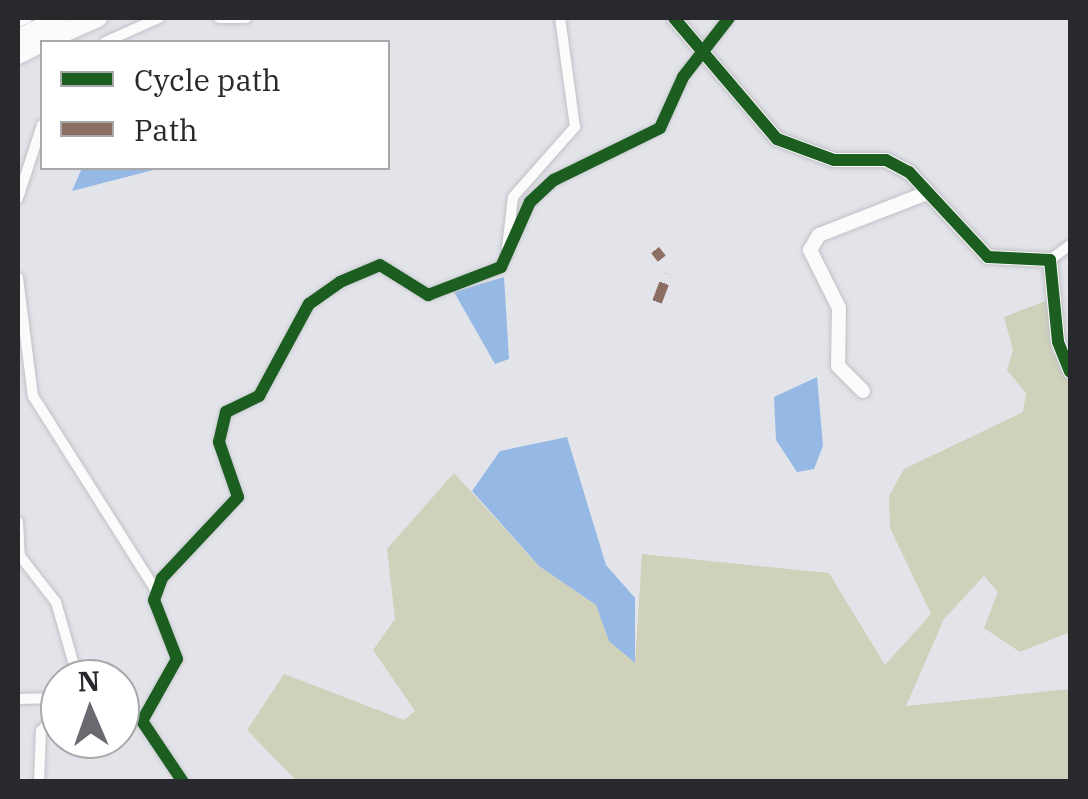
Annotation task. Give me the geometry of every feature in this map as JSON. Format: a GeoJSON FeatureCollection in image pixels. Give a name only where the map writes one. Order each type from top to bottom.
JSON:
{"type":"FeatureCollection","features":[{"type":"Feature","properties":{"kind":"highway"},"geometry":{"type":"LineString","coordinates":[[18,38],[60,18]]}},
{"type":"Feature","properties":{"kind":"highway"},"geometry":{"type":"LineString","coordinates":[[50,40],[98,18]]}},
{"type":"Feature","properties":{"kind":"street"},"geometry":{"type":"LineString","coordinates":[[18,22],[27,18]]}},
{"type":"Feature","properties":{"kind":"street"},"geometry":{"type":"LineString","coordinates":[[110,40],[160,18]]}},
{"type":"Feature","properties":{"kind":"street"},"geometry":{"type":"LineString","coordinates":[[219,18],[246,18]]}},
{"type":"Feature","properties":{"kind":"street"},"geometry":{"type":"LineString","coordinates":[[507,252],[514,198],[576,127],[560,18]]}},
{"type":"Feature","properties":{"kind":"street"},"geometry":{"type":"LineString","coordinates":[[674,18],[777,139],[834,160],[886,160],[988,257],[1050,260],[1070,245]]}},
{"type":"Feature","properties":{"kind":"street"},"geometry":{"type":"LineString","coordinates":[[156,592],[238,496],[218,424],[259,396],[309,304],[380,265],[428,295],[501,266],[530,202],[554,180],[660,128],[683,77],[706,54],[729,18]]}},
{"type":"Feature","properties":{"kind":"street"},"geometry":{"type":"LineString","coordinates":[[18,198],[40,132]]}},
{"type":"Feature","properties":{"kind":"street"},"geometry":{"type":"LineString","coordinates":[[863,391],[838,366],[839,308],[810,250],[835,227],[924,194]]}},
{"type":"Feature","properties":{"kind":"street"},"geometry":{"type":"LineString","coordinates":[[1050,260],[1058,342],[1070,372]]}},
{"type":"Feature","properties":{"kind":"street"},"geometry":{"type":"LineString","coordinates":[[18,278],[33,396],[156,592],[156,616],[177,659],[142,720],[183,782]]}},
{"type":"Feature","properties":{"kind":"street"},"geometry":{"type":"LineString","coordinates":[[18,522],[20,556],[56,602],[72,659]]}},
{"type":"Feature","properties":{"kind":"green space"},"geometry":{"type":"Polygon","coordinates":[[[1048,300],[1052,352],[1070,375],[1070,632],[1020,652],[984,628],[998,592],[984,576],[944,619],[906,706],[1070,689],[1070,781],[297,781],[247,730],[284,674],[404,720],[415,711],[373,650],[395,619],[387,549],[454,473],[539,566],[596,605],[609,641],[635,663],[642,554],[829,573],[885,665],[931,614],[890,528],[889,496],[904,469],[1023,412],[1026,393],[1007,370],[1013,350],[1004,317],[1048,300]]]}},
{"type":"Feature","properties":{"kind":"water"},"geometry":{"type":"Polygon","coordinates":[[[81,170],[153,170],[72,191],[81,170]]]}},
{"type":"Feature","properties":{"kind":"water"},"geometry":{"type":"Polygon","coordinates":[[[504,277],[509,359],[495,364],[454,292],[504,277]]]}},
{"type":"Feature","properties":{"kind":"water"},"geometry":{"type":"Polygon","coordinates":[[[817,377],[823,446],[814,469],[797,472],[776,440],[774,397],[817,377]]]}},
{"type":"Feature","properties":{"kind":"water"},"geometry":{"type":"Polygon","coordinates":[[[567,437],[606,565],[635,598],[635,663],[609,641],[596,605],[539,566],[472,491],[500,451],[567,437]]]}},
{"type":"Feature","properties":{"kind":"marked path"},"geometry":{"type":"LineString","coordinates":[[655,250],[662,259]]}},
{"type":"Feature","properties":{"kind":"marked path"},"geometry":{"type":"LineString","coordinates":[[657,302],[668,274]]}},
{"type":"Feature","properties":{"kind":"cycle path"},"geometry":{"type":"LineString","coordinates":[[674,18],[777,139],[834,160],[886,160],[909,172],[988,257],[1050,260],[1058,342],[1070,372]]}},
{"type":"Feature","properties":{"kind":"cycle path"},"geometry":{"type":"LineString","coordinates":[[183,782],[142,721],[177,659],[154,600],[162,578],[238,497],[219,442],[226,412],[259,396],[309,304],[340,282],[380,265],[428,295],[501,267],[530,202],[554,180],[660,128],[683,77],[729,18]]}}]}
